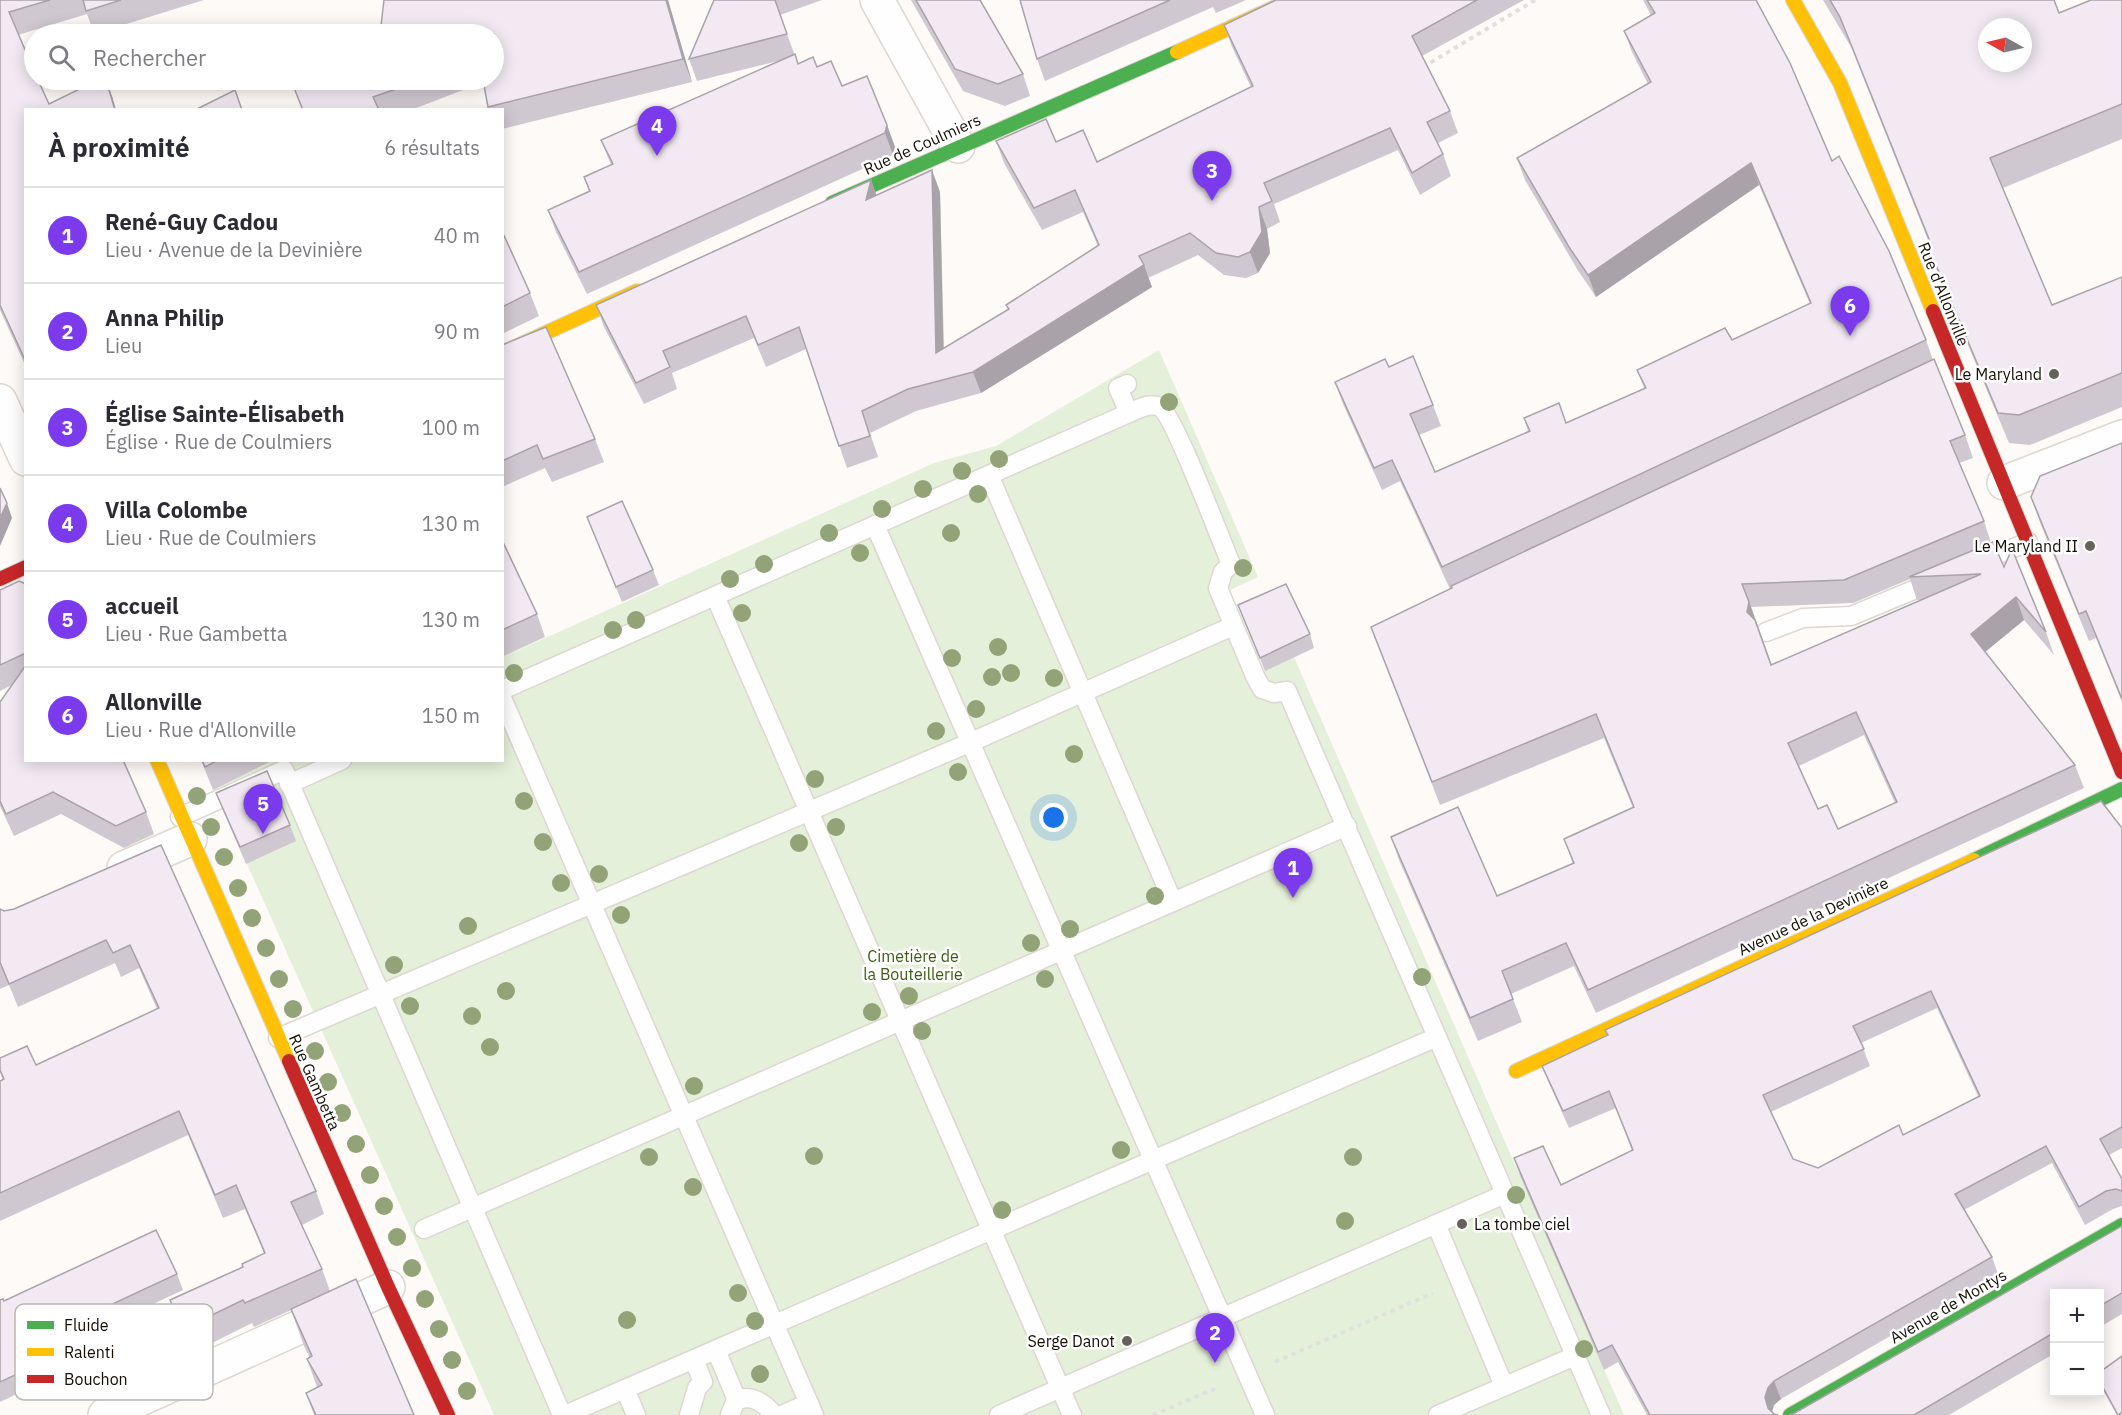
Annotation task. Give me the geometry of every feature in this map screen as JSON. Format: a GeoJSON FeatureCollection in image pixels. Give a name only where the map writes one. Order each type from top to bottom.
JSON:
{"type":"FeatureCollection","features":[{"type":"Feature","properties":{"kind":"street"},"geometry":{"type":"LineString","coordinates":[[877,0],[958,146]]}},
{"type":"Feature","properties":{"kind":"street","name":"Rue de Coulmiers"},"geometry":{"type":"LineString","coordinates":[[816,210],[958,146],[1090,91],[1291,0]]}},
{"type":"Feature","properties":{"kind":"street","name":"Rue d'Allonville"},"geometry":{"type":"LineString","coordinates":[[1793,0],[1840,83],[2122,772]]}},
{"type":"Feature","properties":{"kind":"street"},"geometry":{"type":"LineString","coordinates":[[504,352],[649,286]]}},
{"type":"Feature","properties":{"kind":"street"},"geometry":{"type":"LineString","coordinates":[[0,401],[24,455]]}},
{"type":"Feature","properties":{"kind":"street"},"geometry":{"type":"LineString","coordinates":[[2004,483],[2122,437]]}},
{"type":"Feature","properties":{"kind":"street"},"geometry":{"type":"LineString","coordinates":[[0,579],[24,568]]}},
{"type":"Feature","properties":{"kind":"street","name":"Rue Gambetta"},"geometry":{"type":"LineString","coordinates":[[158,762],[442,1413]]}},
{"type":"Feature","properties":{"kind":"street","name":"Avenue de la Devinière"},"geometry":{"type":"LineString","coordinates":[[1516,1071],[2099,802],[2122,789]]}},
{"type":"Feature","properties":{"kind":"street"},"geometry":{"type":"LineString","coordinates":[[91,882],[185,828]]}},
{"type":"Feature","properties":{"kind":"street","name":"Avenue de Montys"},"geometry":{"type":"LineString","coordinates":[[1790,1415],[2122,1225]]}},
{"type":"Feature","properties":{"kind":"street"},"geometry":{"type":"LineString","coordinates":[[213,1366],[388,1287]]}},
{"type":"Feature","properties":{"kind":"street"},"geometry":{"type":"LineString","coordinates":[[105,1415],[138,1400]]}},
{"type":"Feature","properties":{"kind":"lane"},"geometry":{"type":"LineString","coordinates":[[1934,374],[1954,362]]}},
{"type":"Feature","properties":{"kind":"lane"},"geometry":{"type":"LineString","coordinates":[[1127,384],[1118,388],[1129,413]]}},
{"type":"Feature","properties":{"kind":"lane"},"geometry":{"type":"LineString","coordinates":[[504,689],[1145,406],[1158,406],[1165,411],[1231,564],[1223,572],[1218,588],[1233,626],[1262,689],[1274,693],[1287,691],[1601,1415]]}},
{"type":"Feature","properties":{"kind":"lane"},"geometry":{"type":"LineString","coordinates":[[989,475],[1173,902]]}},
{"type":"Feature","properties":{"kind":"lane"},"geometry":{"type":"LineString","coordinates":[[875,525],[1265,1415]]}},
{"type":"Feature","properties":{"kind":"lane"},"geometry":{"type":"LineString","coordinates":[[1766,632],[1803,618],[1851,616],[2028,542]]}},
{"type":"Feature","properties":{"kind":"lane"},"geometry":{"type":"LineString","coordinates":[[715,596],[1072,1415]]}},
{"type":"Feature","properties":{"kind":"lane"},"geometry":{"type":"LineString","coordinates":[[278,1038],[969,742],[1233,626]]}},
{"type":"Feature","properties":{"kind":"lane"},"geometry":{"type":"LineString","coordinates":[[504,703],[811,1409],[779,1414],[757,1399],[734,1407],[716,1350]]}},
{"type":"Feature","properties":{"kind":"lane"},"geometry":{"type":"LineString","coordinates":[[289,784],[338,762]]}},
{"type":"Feature","properties":{"kind":"lane"},"geometry":{"type":"LineString","coordinates":[[185,828],[284,770],[563,1415],[1437,1037]]}},
{"type":"Feature","properties":{"kind":"lane"},"geometry":{"type":"LineString","coordinates":[[424,1229],[898,1020],[1347,826]]}},
{"type":"Feature","properties":{"kind":"lane"},"geometry":{"type":"LineString","coordinates":[[999,1415],[1505,1194]]}},
{"type":"Feature","properties":{"kind":"lane"},"geometry":{"type":"LineString","coordinates":[[1436,1224],[1504,1386]]}},
{"type":"Feature","properties":{"kind":"lane"},"geometry":{"type":"LineString","coordinates":[[1438,1415],[1575,1356]]}},
{"type":"Feature","properties":{"kind":"lane"},"geometry":{"type":"LineString","coordinates":[[690,1415],[697,1388],[703,1382],[694,1360]]}},
{"type":"Feature","properties":{"kind":"lane"},"geometry":{"type":"LineString","coordinates":[[625,1389],[636,1415]]}},
{"type":"Feature","properties":{"kind":"path"},"geometry":{"type":"LineString","coordinates":[[1414,72],[1535,0]]}},
{"type":"Feature","properties":{"kind":"path"},"geometry":{"type":"LineString","coordinates":[[1153,1415],[1460,1282]]}},
{"type":"Feature","properties":{"kind":"green space","name":"Cimetière de la Bouteillerie"},"geometry":{"type":"Polygon","coordinates":[[[1159,350],[1258,577],[1224,593],[1259,673],[1294,657],[1624,1415],[494,1415],[213,788],[272,762],[504,762],[504,657],[934,463],[996,446],[1159,350]]]}},
{"type":"Feature","properties":{"kind":"building"},"geometry":{"type":"Polygon","coordinates":[[[0,0],[50,0],[9,12],[24,47],[24,90],[43,90],[49,104],[78,90],[109,90],[114,108],[24,108],[24,358],[0,305],[0,0]]]}},
{"type":"Feature","properties":{"kind":"building"},"geometry":{"type":"Polygon","coordinates":[[[83,0],[121,0],[86,11],[83,0]]]}},
{"type":"Feature","properties":{"kind":"building"},"geometry":{"type":"Polygon","coordinates":[[[384,0],[666,0],[683,59],[488,107],[485,90],[504,90],[504,24],[381,24],[384,0]]]}},
{"type":"Feature","properties":{"kind":"building"},"geometry":{"type":"Polygon","coordinates":[[[714,0],[775,0],[787,34],[689,59],[714,0]]]}},
{"type":"Feature","properties":{"kind":"building"},"geometry":{"type":"Polygon","coordinates":[[[916,0],[980,0],[1023,74],[998,84],[955,69],[916,0]]]}},
{"type":"Feature","properties":{"kind":"building"},"geometry":{"type":"Polygon","coordinates":[[[1020,0],[1170,0],[1037,59],[1020,0]]]}},
{"type":"Feature","properties":{"kind":"building"},"geometry":{"type":"Polygon","coordinates":[[[1276,0],[1477,0],[1412,36],[1450,111],[1427,122],[1443,154],[1412,173],[1390,128],[1264,183],[1272,201],[1259,207],[1262,232],[1250,252],[1238,257],[1216,253],[1190,233],[1139,256],[1144,265],[973,372],[908,389],[862,411],[870,436],[839,446],[799,327],[758,345],[746,316],[663,351],[670,367],[636,383],[596,305],[871,180],[866,200],[932,170],[936,353],[1009,309],[1006,305],[1099,245],[1075,190],[1034,208],[996,141],[1046,119],[1056,142],[1083,130],[1097,162],[1253,86],[1224,25],[1276,0]]]}},
{"type":"Feature","properties":{"kind":"building"},"geometry":{"type":"Polygon","coordinates":[[[1647,0],[1756,0],[1790,63],[1832,161],[1839,156],[1889,251],[1926,340],[1442,567],[1392,460],[1374,468],[1335,382],[1385,359],[1389,367],[1413,356],[1433,405],[1410,414],[1435,472],[1530,431],[1524,418],[1559,403],[1566,423],[1646,388],[1637,370],[1725,328],[1732,340],[1811,303],[1751,163],[1588,275],[1517,158],[1651,82],[1624,31],[1655,13],[1647,0]]]}},
{"type":"Feature","properties":{"kind":"building"},"geometry":{"type":"Polygon","coordinates":[[[1830,0],[2054,0],[2059,13],[2091,0],[2122,0],[2122,104],[1990,158],[2052,305],[2122,277],[2122,373],[2019,415],[1998,413],[1928,246],[1931,244],[1840,17],[1830,0]]]}},
{"type":"Feature","properties":{"kind":"building"},"geometry":{"type":"Polygon","coordinates":[[[795,54],[798,64],[813,57],[817,67],[831,61],[842,86],[867,76],[887,125],[885,133],[579,272],[548,210],[590,191],[584,177],[613,164],[601,140],[795,54]]]}},
{"type":"Feature","properties":{"kind":"building"},"geometry":{"type":"Polygon","coordinates":[[[235,90],[241,108],[199,108],[235,90]]]}},
{"type":"Feature","properties":{"kind":"building"},"geometry":{"type":"Polygon","coordinates":[[[295,90],[393,90],[373,97],[378,108],[302,108],[295,90]]]}},
{"type":"Feature","properties":{"kind":"building"},"geometry":{"type":"Polygon","coordinates":[[[504,235],[530,293],[504,306],[504,235]]]}},
{"type":"Feature","properties":{"kind":"building"},"geometry":{"type":"Polygon","coordinates":[[[546,327],[595,439],[543,459],[537,445],[504,460],[504,344],[546,327]]]}},
{"type":"Feature","properties":{"kind":"building"},"geometry":{"type":"Polygon","coordinates":[[[1934,359],[1965,435],[1950,441],[1984,521],[1844,580],[1742,584],[1749,602],[1747,612],[1755,620],[1771,665],[1981,574],[1909,577],[1993,542],[2004,567],[2012,549],[2046,632],[2016,597],[1971,634],[2075,765],[1588,990],[1566,943],[1502,971],[1513,999],[1470,1018],[1391,837],[1458,807],[1497,896],[1574,863],[1564,839],[1634,807],[1596,714],[1432,782],[1371,627],[1452,588],[1451,586],[1934,359]],[[1856,712],[1788,743],[1818,809],[1827,805],[1838,829],[1897,802],[1856,712]]]}},
{"type":"Feature","properties":{"kind":"building"},"geometry":{"type":"Polygon","coordinates":[[[2122,443],[2122,699],[2086,611],[2079,614],[2031,497],[2040,476],[2122,443]]]}},
{"type":"Feature","properties":{"kind":"building"},"geometry":{"type":"Polygon","coordinates":[[[0,488],[7,503],[0,518],[0,488]]]}},
{"type":"Feature","properties":{"kind":"building"},"geometry":{"type":"Polygon","coordinates":[[[622,501],[653,570],[616,587],[587,517],[622,501]]]}},
{"type":"Feature","properties":{"kind":"building"},"geometry":{"type":"Polygon","coordinates":[[[504,544],[537,614],[504,629],[504,544]]]}},
{"type":"Feature","properties":{"kind":"building"},"geometry":{"type":"Polygon","coordinates":[[[19,581],[24,583],[24,654],[0,665],[0,590],[19,581]]]}},
{"type":"Feature","properties":{"kind":"building"},"geometry":{"type":"Polygon","coordinates":[[[1286,584],[1310,634],[1260,658],[1238,605],[1286,584]]]}},
{"type":"Feature","properties":{"kind":"building"},"geometry":{"type":"Polygon","coordinates":[[[24,668],[24,762],[124,762],[146,812],[116,826],[53,792],[6,814],[0,801],[0,702],[24,668]]]}},
{"type":"Feature","properties":{"kind":"building"},"geometry":{"type":"Polygon","coordinates":[[[203,762],[214,762],[205,767],[203,762]]]}},
{"type":"Feature","properties":{"kind":"building"},"geometry":{"type":"Polygon","coordinates":[[[267,771],[290,825],[240,847],[216,793],[267,771]]]}},
{"type":"Feature","properties":{"kind":"building"},"geometry":{"type":"Polygon","coordinates":[[[2101,801],[2122,828],[2122,1127],[2100,1139],[2122,1179],[2122,1191],[2116,1189],[2106,1191],[2079,1207],[2046,1146],[1955,1194],[1992,1257],[1774,1381],[1765,1397],[1768,1408],[1778,1415],[1650,1415],[1612,1345],[1598,1352],[1514,1158],[1543,1146],[1561,1185],[1633,1150],[1609,1091],[1563,1111],[1542,1066],[1608,1035],[1605,1030],[2101,801]],[[1931,991],[1853,1026],[1864,1049],[1763,1095],[1793,1159],[1818,1168],[1899,1125],[1903,1135],[1980,1096],[1931,991]]]}},
{"type":"Feature","properties":{"kind":"building"},"geometry":{"type":"Polygon","coordinates":[[[161,845],[316,1191],[291,1202],[322,1269],[245,1303],[243,1300],[213,1314],[213,1304],[172,1304],[170,1300],[243,1267],[242,1264],[265,1253],[236,1185],[215,1195],[179,1111],[0,1193],[0,1081],[4,1079],[0,1070],[0,1058],[27,1046],[36,1065],[159,1008],[130,945],[113,953],[106,940],[9,984],[0,962],[0,909],[4,911],[14,909],[161,845]]]}},
{"type":"Feature","properties":{"kind":"building"},"geometry":{"type":"Polygon","coordinates":[[[2122,1226],[2122,1293],[2104,1304],[2104,1289],[2050,1289],[2050,1335],[1914,1415],[1789,1415],[2122,1226]]]}},
{"type":"Feature","properties":{"kind":"building"},"geometry":{"type":"Polygon","coordinates":[[[156,1230],[177,1274],[112,1304],[15,1304],[15,1375],[0,1382],[0,1300],[4,1301],[156,1230]]]}},
{"type":"Feature","properties":{"kind":"building"},"geometry":{"type":"Polygon","coordinates":[[[356,1279],[414,1415],[316,1415],[306,1393],[322,1385],[307,1359],[312,1356],[291,1309],[356,1279]]]}},
{"type":"Feature","properties":{"kind":"building"},"geometry":{"type":"Polygon","coordinates":[[[2122,1356],[2122,1412],[2118,1415],[2104,1389],[2104,1369],[2122,1356]]]}},
{"type":"Feature","properties":{"kind":"traffic: fast"},"geometry":{"type":"LineString","coordinates":[[832,203],[1177,52]]}},
{"type":"Feature","properties":{"kind":"traffic: fast"},"geometry":{"type":"LineString","coordinates":[[1974,860],[2122,789]]}},
{"type":"Feature","properties":{"kind":"traffic: fast"},"geometry":{"type":"LineString","coordinates":[[1790,1415],[2122,1225]]}},
{"type":"Feature","properties":{"kind":"traffic: slow"},"geometry":{"type":"LineString","coordinates":[[1177,52],[1291,0]]}},
{"type":"Feature","properties":{"kind":"traffic: slow"},"geometry":{"type":"LineString","coordinates":[[1793,0],[1840,83],[1933,311]]}},
{"type":"Feature","properties":{"kind":"traffic: slow"},"geometry":{"type":"LineString","coordinates":[[504,352],[637,291]]}},
{"type":"Feature","properties":{"kind":"traffic: slow"},"geometry":{"type":"LineString","coordinates":[[158,762],[289,1061]]}},
{"type":"Feature","properties":{"kind":"traffic: slow"},"geometry":{"type":"LineString","coordinates":[[1516,1071],[1974,860]]}},
{"type":"Feature","properties":{"kind":"traffic: jam"},"geometry":{"type":"LineString","coordinates":[[1933,311],[2122,772]]}},
{"type":"Feature","properties":{"kind":"traffic: jam"},"geometry":{"type":"LineString","coordinates":[[0,579],[24,568]]}},
{"type":"Feature","properties":{"kind":"traffic: jam"},"geometry":{"type":"LineString","coordinates":[[289,1061],[388,1287],[448,1415]]}},
{"type":"Feature","properties":{"kind":"place","name":"Villa Colombe"},"geometry":{"type":"Point","coordinates":[657,156]}},
{"type":"Feature","properties":{"kind":"place","name":"Église Sainte-Élisabeth"},"geometry":{"type":"Point","coordinates":[1212,201]}},
{"type":"Feature","properties":{"kind":"place","name":"Allonville"},"geometry":{"type":"Point","coordinates":[1850,336]}},
{"type":"Feature","properties":{"kind":"place","name":"Le Maryland"},"geometry":{"type":"Point","coordinates":[2054,374]}},
{"type":"Feature","properties":{"kind":"place","name":"Le Maryland II"},"geometry":{"type":"Point","coordinates":[2090,546]}},
{"type":"Feature","properties":{"kind":"place","name":"accueil"},"geometry":{"type":"Point","coordinates":[263,834]}},
{"type":"Feature","properties":{"kind":"place","name":"René-Guy Cadou"},"geometry":{"type":"Point","coordinates":[1293,898]}},
{"type":"Feature","properties":{"kind":"place","name":"La tombe ciel"},"geometry":{"type":"Point","coordinates":[1462,1224]}},
{"type":"Feature","properties":{"kind":"place","name":"Serge Danot"},"geometry":{"type":"Point","coordinates":[1127,1341]}},
{"type":"Feature","properties":{"kind":"place","name":"Anna Philip"},"geometry":{"type":"Point","coordinates":[1215,1363]}}]}
